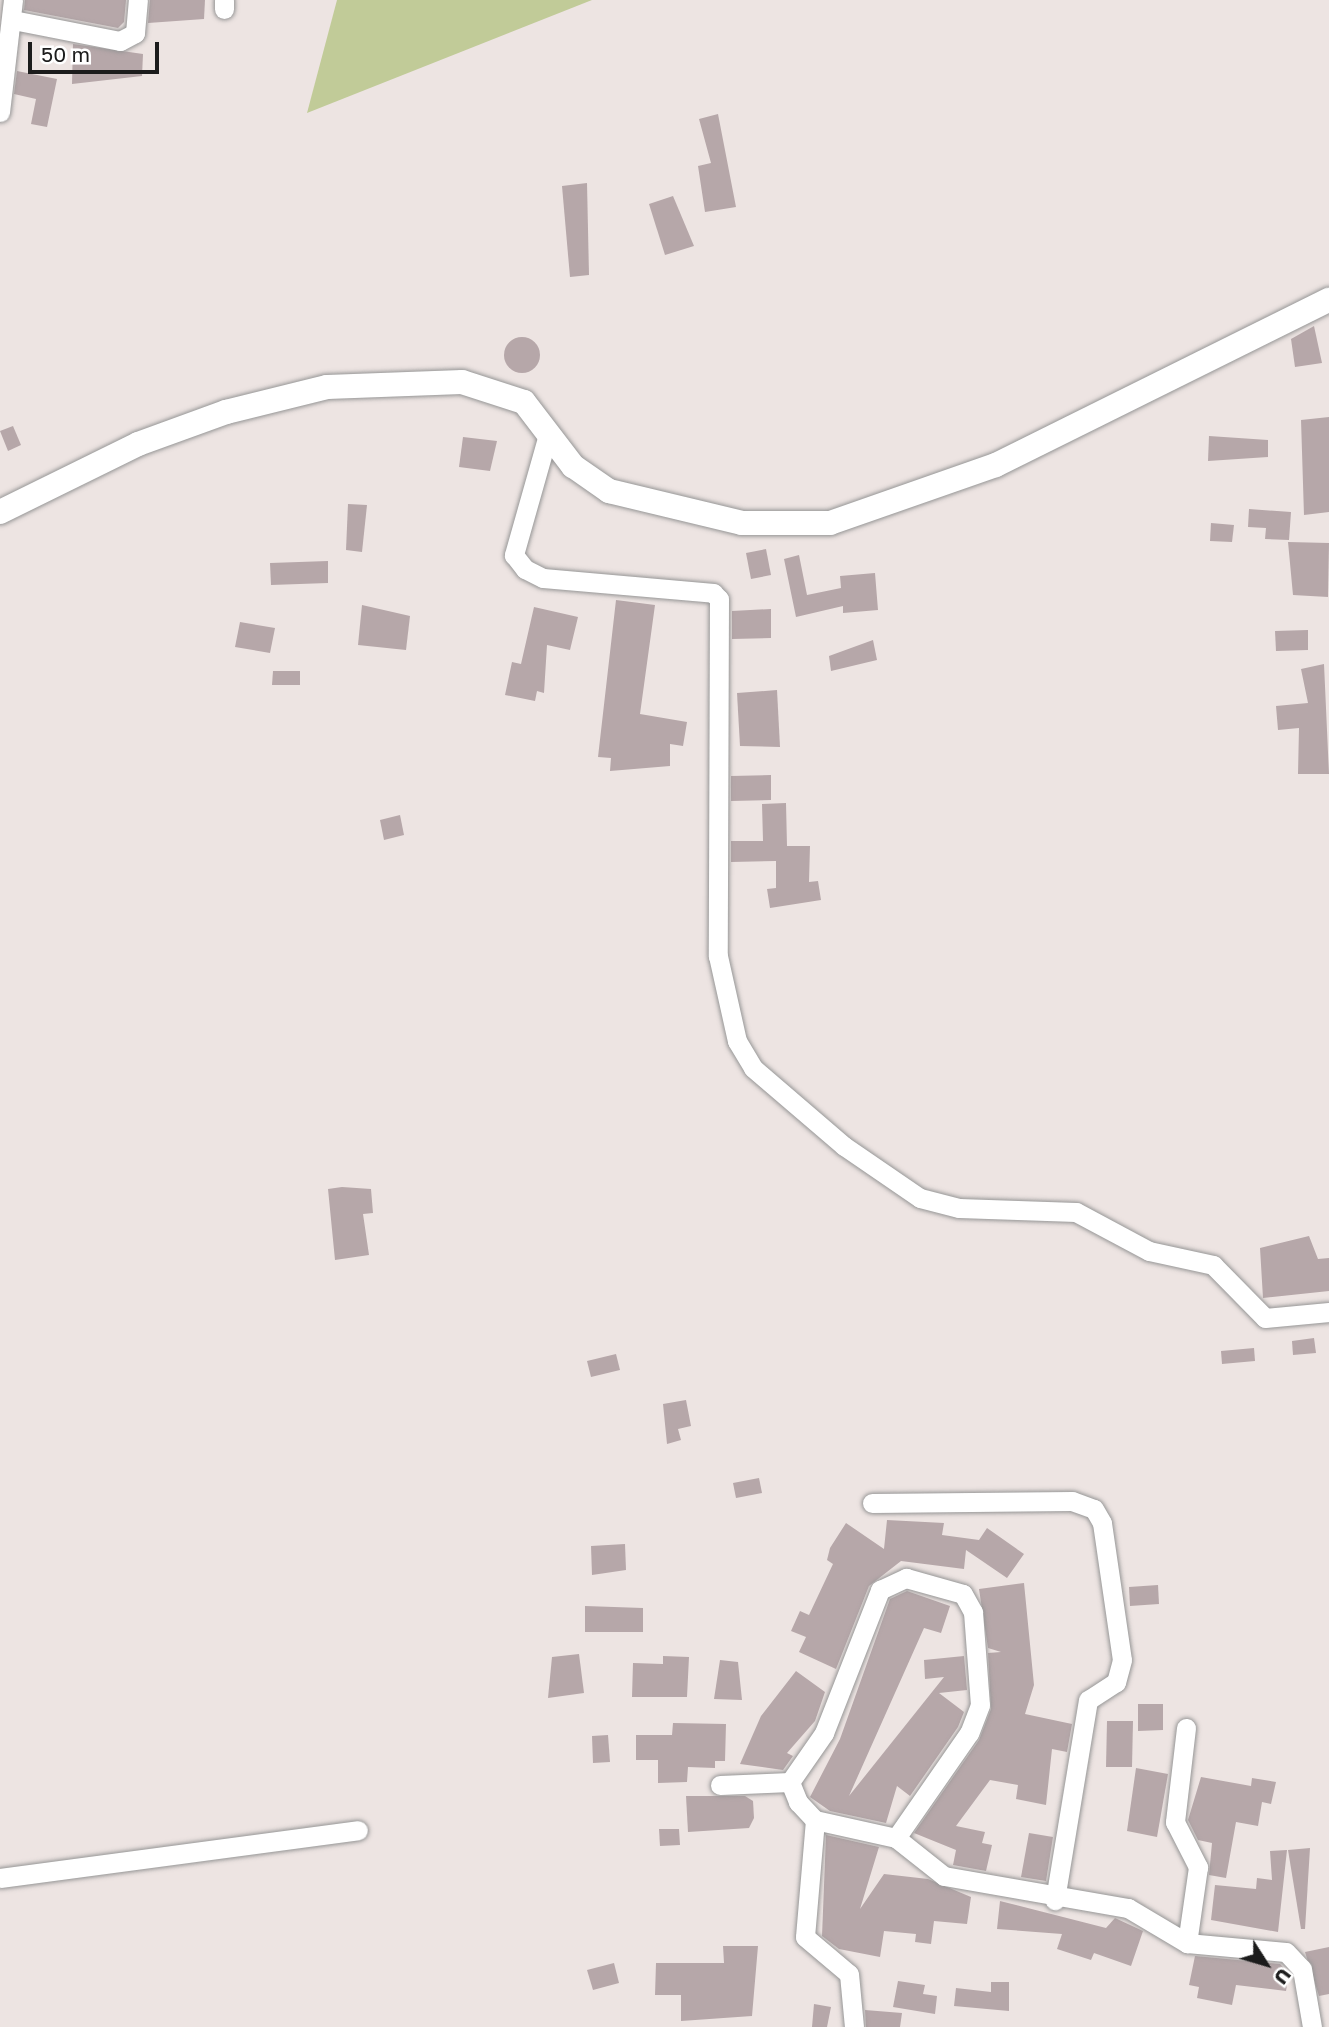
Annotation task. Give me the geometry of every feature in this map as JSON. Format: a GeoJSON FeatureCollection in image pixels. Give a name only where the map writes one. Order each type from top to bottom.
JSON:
{"type":"FeatureCollection","features":[{"type":"Feature","properties":{"kind":"street"},"geometry":{"type":"LineString","coordinates":[[0,112],[13,10],[120,41],[135,33],[138,0]]}},
{"type":"Feature","properties":{"kind":"street"},"geometry":{"type":"LineString","coordinates":[[0,512],[138,444],[226,412],[327,387],[462,382],[501,390],[524,402],[547,438],[591,482],[651,505],[742,523],[830,523],[996,464],[1329,300]]}},
{"type":"Feature","properties":{"kind":"street"},"geometry":{"type":"LineString","coordinates":[[547,438],[514,555],[525,569],[542,578],[713,593],[719,599],[718,956],[737,1041],[753,1068],[844,1146],[920,1198],[960,1208],[1076,1212],[1149,1251],[1202,1259],[1265,1318],[1329,1312]]}},
{"type":"Feature","properties":{"kind":"street"},"geometry":{"type":"LineString","coordinates":[[872,1503],[1072,1501],[1094,1509],[1102,1523],[1121,1667],[1116,1682],[1088,1700],[1055,1900]]}},
{"type":"Feature","properties":{"kind":"street"},"geometry":{"type":"LineString","coordinates":[[790,1782],[824,1733],[880,1590],[906,1578],[963,1594],[973,1612],[981,1705],[969,1732],[896,1838]]}},
{"type":"Feature","properties":{"kind":"street"},"geometry":{"type":"LineString","coordinates":[[1186,1728],[1175,1830],[1198,1867],[1187,1943]]}},
{"type":"Feature","properties":{"kind":"street"},"geometry":{"type":"LineString","coordinates":[[790,1782],[797,1802],[816,1820],[896,1838],[944,1876],[1055,1900],[1128,1908],[1187,1943],[1292,1956],[1302,1969],[1312,2027]]}},
{"type":"Feature","properties":{"kind":"street"},"geometry":{"type":"LineString","coordinates":[[720,1785],[790,1782]]}},
{"type":"Feature","properties":{"kind":"street"},"geometry":{"type":"LineString","coordinates":[[816,1820],[805,1937],[849,1974],[853,2027]]}},
{"type":"Feature","properties":{"kind":"street"},"geometry":{"type":"LineString","coordinates":[[0,1878],[358,1830]]}},
{"type":"Feature","properties":{"kind":"green space"},"geometry":{"type":"Polygon","coordinates":[[[337,0],[592,0],[307,113],[337,0]]]}},
{"type":"Feature","properties":{"kind":"building"},"geometry":{"type":"Polygon","coordinates":[[[25,0],[126,0],[124,22],[118,28],[24,10],[25,0]]]}},
{"type":"Feature","properties":{"kind":"building"},"geometry":{"type":"Polygon","coordinates":[[[150,0],[205,0],[204,19],[148,23],[150,0]]]}},
{"type":"Feature","properties":{"kind":"building"},"geometry":{"type":"Polygon","coordinates":[[[73,44],[143,54],[142,76],[72,84],[73,44]]]}},
{"type":"Feature","properties":{"kind":"building"},"geometry":{"type":"Polygon","coordinates":[[[17,71],[57,79],[47,127],[31,124],[36,99],[14,94],[17,71]]]}},
{"type":"Feature","properties":{"kind":"building"},"geometry":{"type":"Polygon","coordinates":[[[718,114],[736,207],[705,212],[698,166],[711,163],[699,119],[718,114]]]}},
{"type":"Feature","properties":{"kind":"building"},"geometry":{"type":"Polygon","coordinates":[[[587,183],[589,275],[570,277],[562,186],[587,183]]]}},
{"type":"Feature","properties":{"kind":"building"},"geometry":{"type":"Polygon","coordinates":[[[673,196],[694,246],[665,255],[649,204],[673,196]]]}},
{"type":"Feature","properties":{"kind":"building"},"geometry":{"type":"Polygon","coordinates":[[[1314,326],[1322,363],[1295,367],[1291,339],[1314,326]]]}},
{"type":"Feature","properties":{"kind":"building"},"geometry":{"type":"Polygon","coordinates":[[[522,337],[535,342],[540,355],[535,368],[522,373],[509,368],[504,355],[509,342],[522,337]]]}},
{"type":"Feature","properties":{"kind":"building"},"geometry":{"type":"Polygon","coordinates":[[[1329,417],[1329,512],[1304,515],[1301,420],[1329,417]]]}},
{"type":"Feature","properties":{"kind":"building"},"geometry":{"type":"Polygon","coordinates":[[[13,426],[21,445],[8,451],[0,431],[13,426]]]}},
{"type":"Feature","properties":{"kind":"building"},"geometry":{"type":"Polygon","coordinates":[[[1209,436],[1268,440],[1268,457],[1208,461],[1209,436]]]}},
{"type":"Feature","properties":{"kind":"building"},"geometry":{"type":"Polygon","coordinates":[[[463,437],[497,441],[490,471],[459,467],[463,437]]]}},
{"type":"Feature","properties":{"kind":"building"},"geometry":{"type":"Polygon","coordinates":[[[348,504],[367,505],[362,552],[346,550],[348,504]]]}},
{"type":"Feature","properties":{"kind":"building"},"geometry":{"type":"Polygon","coordinates":[[[1249,509],[1291,512],[1289,540],[1265,539],[1266,528],[1248,527],[1249,509]]]}},
{"type":"Feature","properties":{"kind":"building"},"geometry":{"type":"Polygon","coordinates":[[[1211,523],[1234,525],[1232,542],[1210,541],[1211,523]]]}},
{"type":"Feature","properties":{"kind":"building"},"geometry":{"type":"Polygon","coordinates":[[[1288,542],[1329,543],[1328,597],[1293,595],[1288,542]]]}},
{"type":"Feature","properties":{"kind":"building"},"geometry":{"type":"Polygon","coordinates":[[[766,549],[771,575],[751,579],[746,553],[766,549]]]}},
{"type":"Feature","properties":{"kind":"building"},"geometry":{"type":"Polygon","coordinates":[[[799,555],[807,595],[841,588],[840,576],[875,573],[878,610],[843,613],[843,606],[796,617],[784,559],[799,555]]]}},
{"type":"Feature","properties":{"kind":"building"},"geometry":{"type":"Polygon","coordinates":[[[328,561],[328,583],[271,585],[270,563],[328,561]]]}},
{"type":"Feature","properties":{"kind":"building"},"geometry":{"type":"Polygon","coordinates":[[[616,600],[655,605],[640,714],[687,722],[683,746],[670,744],[670,766],[610,771],[611,758],[598,757],[616,600]]]}},
{"type":"Feature","properties":{"kind":"building"},"geometry":{"type":"Polygon","coordinates":[[[362,605],[410,616],[406,650],[358,645],[362,605]]]}},
{"type":"Feature","properties":{"kind":"building"},"geometry":{"type":"Polygon","coordinates":[[[534,607],[578,617],[570,650],[547,645],[544,693],[537,691],[535,701],[505,695],[512,662],[521,664],[534,607]]]}},
{"type":"Feature","properties":{"kind":"building"},"geometry":{"type":"Polygon","coordinates":[[[771,609],[771,638],[732,639],[732,611],[771,609]]]}},
{"type":"Feature","properties":{"kind":"building"},"geometry":{"type":"Polygon","coordinates":[[[240,622],[275,628],[270,653],[235,647],[240,622]]]}},
{"type":"Feature","properties":{"kind":"building"},"geometry":{"type":"Polygon","coordinates":[[[1308,630],[1308,650],[1276,651],[1275,631],[1308,630]]]}},
{"type":"Feature","properties":{"kind":"building"},"geometry":{"type":"Polygon","coordinates":[[[873,640],[877,660],[831,671],[829,656],[873,640]]]}},
{"type":"Feature","properties":{"kind":"building"},"geometry":{"type":"Polygon","coordinates":[[[1324,664],[1329,774],[1298,774],[1299,728],[1278,730],[1276,706],[1308,703],[1301,669],[1324,664]]]}},
{"type":"Feature","properties":{"kind":"building"},"geometry":{"type":"Polygon","coordinates":[[[273,671],[300,671],[300,685],[272,685],[273,671]]]}},
{"type":"Feature","properties":{"kind":"building"},"geometry":{"type":"Polygon","coordinates":[[[777,690],[780,747],[740,746],[737,693],[777,690]]]}},
{"type":"Feature","properties":{"kind":"building"},"geometry":{"type":"Polygon","coordinates":[[[771,775],[771,800],[731,801],[731,776],[771,775]]]}},
{"type":"Feature","properties":{"kind":"building"},"geometry":{"type":"Polygon","coordinates":[[[786,803],[787,846],[810,846],[809,882],[818,881],[821,900],[770,908],[767,889],[776,888],[776,861],[731,862],[731,841],[763,841],[762,804],[786,803]]]}},
{"type":"Feature","properties":{"kind":"building"},"geometry":{"type":"Polygon","coordinates":[[[400,815],[404,835],[384,840],[380,820],[400,815]]]}},
{"type":"Feature","properties":{"kind":"building"},"geometry":{"type":"Polygon","coordinates":[[[328,1189],[371,1189],[373,1213],[363,1214],[369,1255],[335,1260],[328,1189]]]}},
{"type":"Feature","properties":{"kind":"building"},"geometry":{"type":"Polygon","coordinates":[[[1309,1236],[1318,1259],[1329,1258],[1329,1291],[1263,1298],[1260,1248],[1309,1236]]]}},
{"type":"Feature","properties":{"kind":"building"},"geometry":{"type":"Polygon","coordinates":[[[1314,1338],[1316,1353],[1293,1355],[1292,1341],[1314,1338]]]}},
{"type":"Feature","properties":{"kind":"building"},"geometry":{"type":"Polygon","coordinates":[[[1254,1348],[1255,1361],[1222,1364],[1221,1351],[1254,1348]]]}},
{"type":"Feature","properties":{"kind":"building"},"geometry":{"type":"Polygon","coordinates":[[[616,1354],[620,1370],[591,1377],[587,1361],[616,1354]]]}},
{"type":"Feature","properties":{"kind":"building"},"geometry":{"type":"Polygon","coordinates":[[[686,1400],[691,1426],[678,1429],[681,1440],[667,1444],[663,1404],[686,1400]]]}},
{"type":"Feature","properties":{"kind":"building"},"geometry":{"type":"Polygon","coordinates":[[[759,1478],[762,1493],[736,1498],[733,1483],[759,1478]]]}},
{"type":"Feature","properties":{"kind":"building"},"geometry":{"type":"Polygon","coordinates":[[[887,1520],[944,1523],[942,1535],[979,1540],[987,1528],[1024,1554],[1007,1578],[966,1550],[964,1569],[901,1561],[869,1586],[836,1669],[799,1652],[806,1637],[791,1631],[800,1611],[809,1615],[833,1564],[827,1560],[830,1548],[846,1523],[884,1549],[887,1520]]]}},
{"type":"Feature","properties":{"kind":"building"},"geometry":{"type":"Polygon","coordinates":[[[625,1544],[626,1570],[592,1575],[591,1546],[625,1544]]]}},
{"type":"Feature","properties":{"kind":"building"},"geometry":{"type":"Polygon","coordinates":[[[1024,1583],[1034,1685],[1025,1714],[1072,1724],[1067,1752],[1052,1749],[1046,1805],[1016,1799],[1018,1785],[990,1780],[956,1826],[985,1832],[982,1843],[992,1845],[986,1871],[953,1865],[956,1850],[914,1833],[979,1740],[991,1709],[988,1653],[1001,1652],[988,1648],[979,1589],[1024,1583]]]}},
{"type":"Feature","properties":{"kind":"building"},"geometry":{"type":"Polygon","coordinates":[[[1158,1585],[1159,1604],[1130,1606],[1129,1587],[1158,1585]]]}},
{"type":"Feature","properties":{"kind":"building"},"geometry":{"type":"Polygon","coordinates":[[[907,1591],[950,1606],[941,1633],[924,1628],[849,1796],[944,1677],[925,1679],[924,1660],[964,1656],[967,1690],[939,1693],[964,1712],[958,1727],[910,1796],[897,1786],[886,1823],[830,1811],[810,1797],[840,1739],[890,1599],[907,1591]]]}},
{"type":"Feature","properties":{"kind":"building"},"geometry":{"type":"Polygon","coordinates":[[[585,1606],[643,1608],[643,1632],[585,1632],[585,1606]]]}},
{"type":"Feature","properties":{"kind":"building"},"geometry":{"type":"Polygon","coordinates":[[[579,1654],[584,1693],[548,1698],[552,1657],[579,1654]]]}},
{"type":"Feature","properties":{"kind":"building"},"geometry":{"type":"Polygon","coordinates":[[[663,1656],[689,1657],[687,1697],[632,1697],[633,1663],[663,1664],[663,1656]]]}},
{"type":"Feature","properties":{"kind":"building"},"geometry":{"type":"Polygon","coordinates":[[[720,1660],[738,1662],[742,1700],[714,1699],[720,1660]]]}},
{"type":"Feature","properties":{"kind":"building"},"geometry":{"type":"Polygon","coordinates":[[[796,1671],[825,1692],[815,1721],[787,1753],[793,1756],[783,1770],[740,1764],[761,1716],[796,1671]]]}},
{"type":"Feature","properties":{"kind":"building"},"geometry":{"type":"Polygon","coordinates":[[[1138,1704],[1163,1704],[1163,1730],[1138,1731],[1138,1704]]]}},
{"type":"Feature","properties":{"kind":"building"},"geometry":{"type":"Polygon","coordinates":[[[1107,1721],[1133,1721],[1132,1767],[1106,1767],[1107,1721]]]}},
{"type":"Feature","properties":{"kind":"building"},"geometry":{"type":"Polygon","coordinates":[[[673,1723],[726,1724],[725,1761],[715,1761],[715,1768],[688,1767],[687,1782],[658,1783],[658,1760],[636,1760],[636,1735],[672,1735],[673,1723]]]}},
{"type":"Feature","properties":{"kind":"building"},"geometry":{"type":"Polygon","coordinates":[[[608,1735],[610,1762],[593,1763],[592,1736],[608,1735]]]}},
{"type":"Feature","properties":{"kind":"building"},"geometry":{"type":"Polygon","coordinates":[[[1136,1768],[1168,1774],[1157,1837],[1127,1831],[1136,1768]]]}},
{"type":"Feature","properties":{"kind":"building"},"geometry":{"type":"Polygon","coordinates":[[[1201,1777],[1251,1786],[1252,1778],[1276,1782],[1271,1804],[1262,1802],[1258,1826],[1236,1822],[1226,1878],[1209,1875],[1212,1843],[1198,1840],[1188,1820],[1201,1777]]]}},
{"type":"Feature","properties":{"kind":"building"},"geometry":{"type":"Polygon","coordinates":[[[686,1796],[745,1796],[753,1801],[754,1818],[749,1828],[688,1832],[686,1796]]]}},
{"type":"Feature","properties":{"kind":"building"},"geometry":{"type":"Polygon","coordinates":[[[659,1829],[679,1829],[680,1845],[660,1846],[659,1829]]]}},
{"type":"Feature","properties":{"kind":"building"},"geometry":{"type":"Polygon","coordinates":[[[1029,1833],[1053,1837],[1046,1881],[1021,1877],[1029,1833]]]}},
{"type":"Feature","properties":{"kind":"building"},"geometry":{"type":"Polygon","coordinates":[[[826,1835],[879,1847],[860,1909],[884,1874],[928,1879],[971,1897],[967,1924],[934,1921],[931,1944],[915,1942],[916,1934],[884,1931],[880,1957],[839,1949],[822,1936],[826,1835]]]}},
{"type":"Feature","properties":{"kind":"building"},"geometry":{"type":"Polygon","coordinates":[[[1310,1848],[1305,1929],[1301,1929],[1288,1850],[1310,1848]]]}},
{"type":"Feature","properties":{"kind":"building"},"geometry":{"type":"Polygon","coordinates":[[[1287,1850],[1278,1932],[1211,1920],[1215,1885],[1256,1889],[1257,1878],[1272,1880],[1270,1851],[1287,1850]]]}},
{"type":"Feature","properties":{"kind":"building"},"geometry":{"type":"Polygon","coordinates":[[[1000,1901],[1106,1928],[1115,1918],[1143,1931],[1131,1966],[1094,1953],[1091,1960],[1057,1949],[1062,1934],[997,1929],[1000,1901]]]}},
{"type":"Feature","properties":{"kind":"building"},"geometry":{"type":"Polygon","coordinates":[[[723,1946],[758,1946],[752,2016],[681,2021],[681,1995],[655,1995],[656,1963],[724,1963],[723,1946]]]}},
{"type":"Feature","properties":{"kind":"building"},"geometry":{"type":"Polygon","coordinates":[[[1329,1947],[1329,1994],[1319,1996],[1305,1952],[1329,1947]]]}},
{"type":"Feature","properties":{"kind":"building"},"geometry":{"type":"Polygon","coordinates":[[[1195,1956],[1280,1964],[1289,1973],[1286,1991],[1236,1985],[1232,2005],[1197,1998],[1199,1987],[1189,1985],[1195,1956]]]}},
{"type":"Feature","properties":{"kind":"building"},"geometry":{"type":"Polygon","coordinates":[[[614,1963],[619,1983],[593,1990],[587,1970],[614,1963]]]}},
{"type":"Feature","properties":{"kind":"building"},"geometry":{"type":"Polygon","coordinates":[[[898,1981],[925,1985],[923,1994],[937,1996],[935,2014],[893,2007],[898,1981]]]}},
{"type":"Feature","properties":{"kind":"building"},"geometry":{"type":"Polygon","coordinates":[[[991,1982],[1009,1982],[1009,2011],[954,2006],[956,1988],[991,1992],[991,1982]]]}},
{"type":"Feature","properties":{"kind":"building"},"geometry":{"type":"Polygon","coordinates":[[[814,2004],[831,2007],[827,2027],[812,2027],[814,2004]]]}},
{"type":"Feature","properties":{"kind":"building"},"geometry":{"type":"Polygon","coordinates":[[[865,2010],[902,2013],[900,2027],[866,2027],[865,2010]]]}}]}
